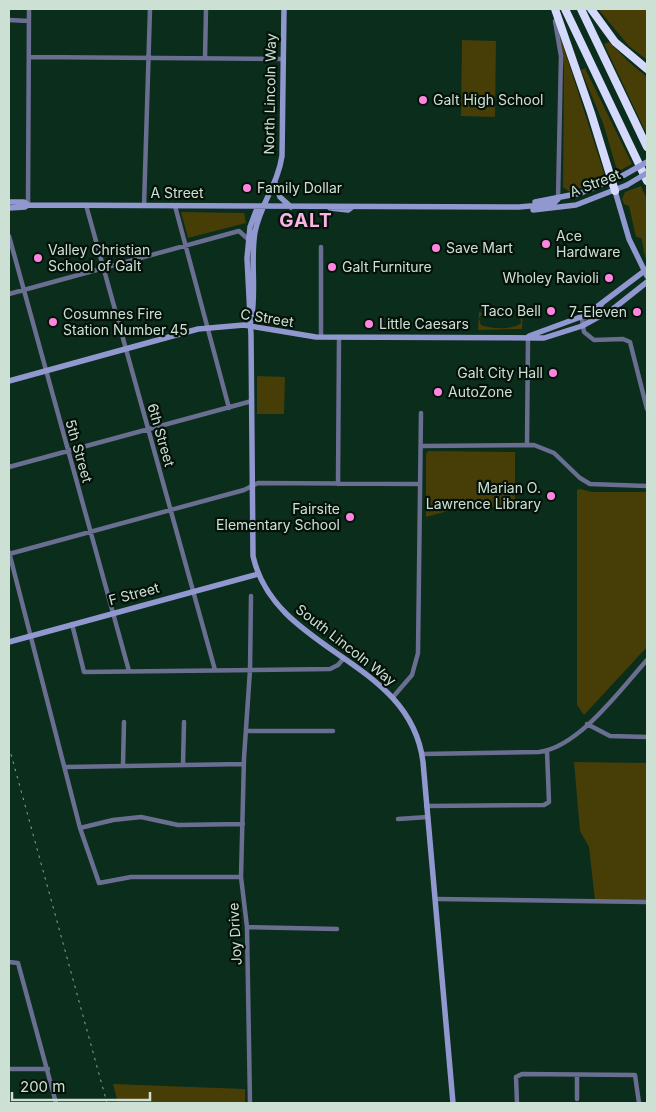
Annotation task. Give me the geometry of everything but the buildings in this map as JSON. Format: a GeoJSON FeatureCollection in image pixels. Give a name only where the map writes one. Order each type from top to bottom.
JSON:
{"type":"FeatureCollection","features":[{"type":"Feature","properties":{"kind":"highway"},"geometry":{"type":"LineString","coordinates":[[555,9],[594,122],[615,191]]}},
{"type":"Feature","properties":{"kind":"highway"},"geometry":{"type":"LineString","coordinates":[[565,9],[647,181]]}},
{"type":"Feature","properties":{"kind":"highway"},"geometry":{"type":"LineString","coordinates":[[581,9],[647,147]]}},
{"type":"Feature","properties":{"kind":"highway"},"geometry":{"type":"LineString","coordinates":[[590,9],[615,42],[647,70]]}},
{"type":"Feature","properties":{"kind":"main road","name":"North Lincoln Way"},"geometry":{"type":"LineString","coordinates":[[262,206],[275,182],[281,165],[283,147],[284,9]]}},
{"type":"Feature","properties":{"kind":"main road","name":"A Street"},"geometry":{"type":"LineString","coordinates":[[519,207],[531,202],[558,199],[581,193],[612,181],[647,162]]}},
{"type":"Feature","properties":{"kind":"main road","name":"A Street"},"geometry":{"type":"LineString","coordinates":[[9,208],[25,207],[28,205],[326,207],[344,205],[352,207],[519,207],[531,210],[560,208],[587,202],[615,191],[647,173]]}},
{"type":"Feature","properties":{"kind":"main road"},"geometry":{"type":"LineString","coordinates":[[275,182],[280,196],[291,206]]}},
{"type":"Feature","properties":{"kind":"main road"},"geometry":{"type":"LineString","coordinates":[[615,191],[629,239],[646,272]]}},
{"type":"Feature","properties":{"kind":"main road","name":"A Street"},"geometry":{"type":"LineString","coordinates":[[9,202],[24,202],[28,205]]}},
{"type":"Feature","properties":{"kind":"main road","name":"South Lincoln Way"},"geometry":{"type":"LineString","coordinates":[[262,206],[256,210],[249,240],[248,314],[252,401],[252,545],[258,574],[268,594],[282,612],[393,697],[412,724],[422,754],[453,1103]]}},
{"type":"Feature","properties":{"kind":"main road","name":"South Lincoln Way"},"geometry":{"type":"LineString","coordinates":[[250,326],[254,291],[254,234],[262,206]]}},
{"type":"Feature","properties":{"kind":"main road","name":"C Street"},"geometry":{"type":"LineString","coordinates":[[528,337],[586,314],[646,272]]}},
{"type":"Feature","properties":{"kind":"main road","name":"C Street"},"geometry":{"type":"LineString","coordinates":[[9,380],[208,327],[250,326],[321,337],[544,338],[582,326],[613,309],[647,282]]}},
{"type":"Feature","properties":{"kind":"main road","name":"F Street"},"geometry":{"type":"LineString","coordinates":[[9,641],[258,574]]}},
{"type":"Feature","properties":{"kind":"street"},"geometry":{"type":"LineString","coordinates":[[28,205],[29,9]]}},
{"type":"Feature","properties":{"kind":"street"},"geometry":{"type":"LineString","coordinates":[[144,206],[150,9]]}},
{"type":"Feature","properties":{"kind":"street"},"geometry":{"type":"LineString","coordinates":[[205,58],[206,9]]}},
{"type":"Feature","properties":{"kind":"street"},"geometry":{"type":"LineString","coordinates":[[551,9],[559,35],[561,56],[558,199]]}},
{"type":"Feature","properties":{"kind":"street"},"geometry":{"type":"LineString","coordinates":[[9,20],[29,21]]}},
{"type":"Feature","properties":{"kind":"street"},"geometry":{"type":"LineString","coordinates":[[29,57],[284,59]]}},
{"type":"Feature","properties":{"kind":"street","name":"6th Street"},"geometry":{"type":"LineString","coordinates":[[86,205],[215,670]]}},
{"type":"Feature","properties":{"kind":"street"},"geometry":{"type":"LineString","coordinates":[[175,206],[229,408]]}},
{"type":"Feature","properties":{"kind":"street"},"geometry":{"type":"LineString","coordinates":[[9,294],[239,231],[249,240]]}},
{"type":"Feature","properties":{"kind":"street","name":"5th Street"},"geometry":{"type":"LineString","coordinates":[[9,236],[128,671]]}},
{"type":"Feature","properties":{"kind":"street"},"geometry":{"type":"LineString","coordinates":[[321,247],[321,337]]}},
{"type":"Feature","properties":{"kind":"street"},"geometry":{"type":"LineString","coordinates":[[603,302],[602,308],[582,320],[582,326],[587,335],[594,340],[623,339],[630,342],[647,409]]}},
{"type":"Feature","properties":{"kind":"street"},"geometry":{"type":"LineString","coordinates":[[338,484],[339,337]]}},
{"type":"Feature","properties":{"kind":"street"},"geometry":{"type":"LineString","coordinates":[[527,445],[528,337]]}},
{"type":"Feature","properties":{"kind":"street"},"geometry":{"type":"LineString","coordinates":[[9,467],[252,401]]}},
{"type":"Feature","properties":{"kind":"street"},"geometry":{"type":"LineString","coordinates":[[393,697],[412,674],[418,652],[422,413]]}},
{"type":"Feature","properties":{"kind":"street"},"geometry":{"type":"LineString","coordinates":[[422,446],[527,445],[541,447],[554,453],[580,478],[590,484],[647,486]]}},
{"type":"Feature","properties":{"kind":"street"},"geometry":{"type":"LineString","coordinates":[[241,877],[131,877],[98,883],[80,828],[66,767],[9,553],[171,510],[258,483],[420,484]]}},
{"type":"Feature","properties":{"kind":"street","name":"Joy Drive"},"geometry":{"type":"LineString","coordinates":[[250,1103],[247,926],[241,877],[244,764],[250,670],[251,596]]}},
{"type":"Feature","properties":{"kind":"street"},"geometry":{"type":"LineString","coordinates":[[72,624],[84,672],[330,668],[338,665],[344,658]]}},
{"type":"Feature","properties":{"kind":"street"},"geometry":{"type":"LineString","coordinates":[[422,754],[547,751],[570,741],[647,660]]}},
{"type":"Feature","properties":{"kind":"street"},"geometry":{"type":"LineString","coordinates":[[123,765],[124,722]]}},
{"type":"Feature","properties":{"kind":"street"},"geometry":{"type":"LineString","coordinates":[[183,765],[184,722]]}},
{"type":"Feature","properties":{"kind":"street"},"geometry":{"type":"LineString","coordinates":[[587,724],[610,736],[647,737]]}},
{"type":"Feature","properties":{"kind":"street"},"geometry":{"type":"LineString","coordinates":[[246,731],[333,731]]}},
{"type":"Feature","properties":{"kind":"street"},"geometry":{"type":"LineString","coordinates":[[426,806],[544,805],[549,802],[550,794],[547,751]]}},
{"type":"Feature","properties":{"kind":"street"},"geometry":{"type":"LineString","coordinates":[[66,767],[244,764]]}},
{"type":"Feature","properties":{"kind":"street"},"geometry":{"type":"LineString","coordinates":[[398,819],[428,816]]}},
{"type":"Feature","properties":{"kind":"street"},"geometry":{"type":"LineString","coordinates":[[80,828],[124,818],[141,817],[178,825],[243,824]]}},
{"type":"Feature","properties":{"kind":"street"},"geometry":{"type":"LineString","coordinates":[[435,899],[647,902]]}},
{"type":"Feature","properties":{"kind":"street"},"geometry":{"type":"LineString","coordinates":[[247,926],[337,929]]}},
{"type":"Feature","properties":{"kind":"street"},"geometry":{"type":"LineString","coordinates":[[9,962],[18,962],[56,1103]]}},
{"type":"Feature","properties":{"kind":"street"},"geometry":{"type":"LineString","coordinates":[[9,1069],[48,1069]]}},
{"type":"Feature","properties":{"kind":"street"},"geometry":{"type":"LineString","coordinates":[[517,1103],[515,1081],[519,1075],[635,1075],[639,1103]]}},
{"type":"Feature","properties":{"kind":"street"},"geometry":{"type":"LineString","coordinates":[[577,1075],[577,1099]]}},
{"type":"Feature","properties":{"kind":"shaded area"},"geometry":{"type":"Polygon","coordinates":[[[598,9],[647,9],[647,60],[629,46],[598,9]]]}},
{"type":"Feature","properties":{"kind":"shaded area"},"geometry":{"type":"Polygon","coordinates":[[[560,36],[604,173],[600,181],[570,192],[563,187],[564,68],[560,36]]]}},
{"type":"Feature","properties":{"kind":"shaded area"},"geometry":{"type":"Polygon","coordinates":[[[462,40],[496,41],[495,117],[461,116],[462,40]]]}},
{"type":"Feature","properties":{"kind":"shaded area"},"geometry":{"type":"Polygon","coordinates":[[[609,42],[647,77],[647,135],[604,44],[609,42]]]}},
{"type":"Feature","properties":{"kind":"shaded area"},"geometry":{"type":"Polygon","coordinates":[[[585,68],[632,164],[619,171],[617,170],[603,123],[581,70],[585,68]]]}},
{"type":"Feature","properties":{"kind":"shaded area"},"geometry":{"type":"Polygon","coordinates":[[[641,186],[647,199],[646,259],[641,238],[636,237],[629,206],[624,204],[622,199],[625,192],[641,186]]]}},
{"type":"Feature","properties":{"kind":"shaded area"},"geometry":{"type":"Polygon","coordinates":[[[181,212],[244,213],[246,223],[188,238],[181,212]]]}},
{"type":"Feature","properties":{"kind":"shaded area"},"geometry":{"type":"Polygon","coordinates":[[[519,311],[523,311],[522,329],[478,330],[479,312],[482,313],[479,319],[481,325],[502,328],[513,327],[521,323],[519,311]]]}},
{"type":"Feature","properties":{"kind":"shaded area"},"geometry":{"type":"Polygon","coordinates":[[[257,376],[285,377],[284,414],[257,414],[257,376]]]}},
{"type":"Feature","properties":{"kind":"shaded area"},"geometry":{"type":"Polygon","coordinates":[[[428,451],[515,452],[515,506],[459,508],[426,517],[426,454],[428,451]]]}},
{"type":"Feature","properties":{"kind":"shaded area"},"geometry":{"type":"Polygon","coordinates":[[[577,490],[592,492],[647,492],[647,647],[584,715],[577,705],[577,490]]]}},
{"type":"Feature","properties":{"kind":"shaded area"},"geometry":{"type":"Polygon","coordinates":[[[574,762],[647,763],[647,900],[595,900],[589,847],[580,831],[574,762]]]}},
{"type":"Feature","properties":{"kind":"shaded area"},"geometry":{"type":"Polygon","coordinates":[[[113,1084],[245,1089],[245,1103],[118,1103],[113,1084]]]}},
{"type":"Feature","properties":{"kind":"railway"},"geometry":{"type":"LineString","coordinates":[[9,747],[107,1103]]}},
{"type":"Feature","properties":{"kind":"place","name":"Galt High School"},"geometry":{"type":"Point","coordinates":[423,100]}},
{"type":"Feature","properties":{"kind":"place","name":"Family Dollar"},"geometry":{"type":"Point","coordinates":[247,188]}},
{"type":"Feature","properties":{"kind":"place","name":"Ace Hardware"},"geometry":{"type":"Point","coordinates":[546,244]}},
{"type":"Feature","properties":{"kind":"place","name":"Save Mart"},"geometry":{"type":"Point","coordinates":[436,248]}},
{"type":"Feature","properties":{"kind":"place","name":"Valley Christian School of Galt"},"geometry":{"type":"Point","coordinates":[38,258]}},
{"type":"Feature","properties":{"kind":"place","name":"Galt Furniture"},"geometry":{"type":"Point","coordinates":[332,267]}},
{"type":"Feature","properties":{"kind":"place","name":"Wholey Ravioli"},"geometry":{"type":"Point","coordinates":[609,278]}},
{"type":"Feature","properties":{"kind":"place","name":"Taco Bell"},"geometry":{"type":"Point","coordinates":[551,311]}},
{"type":"Feature","properties":{"kind":"place","name":"7-Eleven"},"geometry":{"type":"Point","coordinates":[637,312]}},
{"type":"Feature","properties":{"kind":"place","name":"Cosumnes Fire Station Number 45"},"geometry":{"type":"Point","coordinates":[53,322]}},
{"type":"Feature","properties":{"kind":"place","name":"Little Caesars"},"geometry":{"type":"Point","coordinates":[369,324]}},
{"type":"Feature","properties":{"kind":"place","name":"Galt City Hall"},"geometry":{"type":"Point","coordinates":[553,373]}},
{"type":"Feature","properties":{"kind":"place","name":"AutoZone"},"geometry":{"type":"Point","coordinates":[438,392]}},
{"type":"Feature","properties":{"kind":"place","name":"Marian O. Lawrence Library"},"geometry":{"type":"Point","coordinates":[551,496]}},
{"type":"Feature","properties":{"kind":"place","name":"Fairsite Elementary School"},"geometry":{"type":"Point","coordinates":[350,517]}},
{"type":"Feature","properties":{"kind":"district","name":"GALT"},"geometry":{"type":"Point","coordinates":[306,220]}}]}
